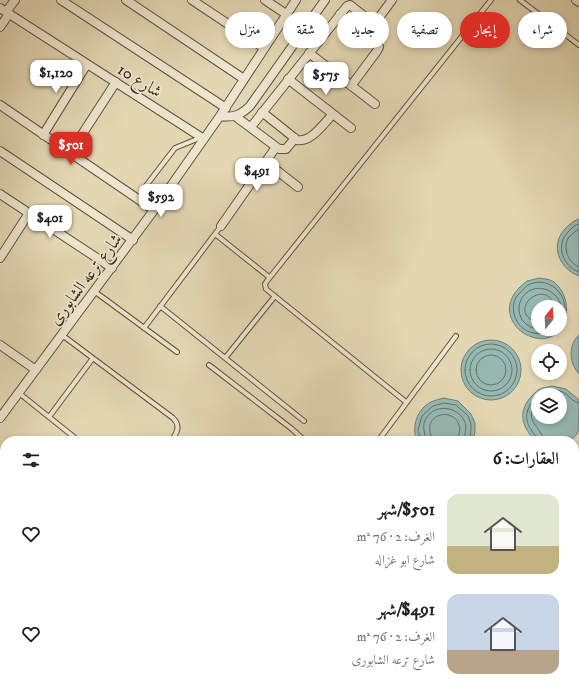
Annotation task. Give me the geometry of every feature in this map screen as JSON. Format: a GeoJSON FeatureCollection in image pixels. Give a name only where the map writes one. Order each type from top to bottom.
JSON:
{"type":"FeatureCollection","features":[{"type":"Feature","properties":{"kind":"street"},"geometry":{"type":"LineString","coordinates":[[0,28],[5,12],[15,0]]}},
{"type":"Feature","properties":{"kind":"street"},"geometry":{"type":"LineString","coordinates":[[61,0],[226,108]]}},
{"type":"Feature","properties":{"kind":"street"},"geometry":{"type":"LineString","coordinates":[[126,0],[244,79]]}},
{"type":"Feature","properties":{"kind":"street"},"geometry":{"type":"LineString","coordinates":[[192,0],[225,22]]}},
{"type":"Feature","properties":{"kind":"street"},"geometry":{"type":"LineString","coordinates":[[265,0],[283,12]]}},
{"type":"Feature","properties":{"kind":"street","name":"شارع ترعه الشابورى"},"geometry":{"type":"LineString","coordinates":[[287,12],[296,0]]}},
{"type":"Feature","properties":{"kind":"street"},"geometry":{"type":"LineString","coordinates":[[220,116],[236,116],[250,106],[325,0]]}},
{"type":"Feature","properties":{"kind":"street"},"geometry":{"type":"LineString","coordinates":[[383,12],[392,0]]}},
{"type":"Feature","properties":{"kind":"street"},"geometry":{"type":"LineString","coordinates":[[342,12],[350,5],[358,12]]}},
{"type":"Feature","properties":{"kind":"street","name":"شارع 10"},"geometry":{"type":"LineString","coordinates":[[5,12],[203,138]]}},
{"type":"Feature","properties":{"kind":"street"},"geometry":{"type":"LineString","coordinates":[[251,127],[337,18]]}},
{"type":"Feature","properties":{"kind":"street","name":"شارع ترعه الشابورى"},"geometry":{"type":"LineString","coordinates":[[275,31],[283,19]]}},
{"type":"Feature","properties":{"kind":"street","name":"شارع ترعه الشابورى"},"geometry":{"type":"LineString","coordinates":[[0,418],[133,240],[203,138],[226,108],[264,48]]}},
{"type":"Feature","properties":{"kind":"street"},"geometry":{"type":"LineString","coordinates":[[352,86],[379,48]]}},
{"type":"Feature","properties":{"kind":"street"},"geometry":{"type":"LineString","coordinates":[[309,53],[376,104]]}},
{"type":"Feature","properties":{"kind":"street"},"geometry":{"type":"LineString","coordinates":[[43,134],[87,64]]}},
{"type":"Feature","properties":{"kind":"street"},"geometry":{"type":"LineString","coordinates":[[288,79],[351,128]]}},
{"type":"Feature","properties":{"kind":"street"},"geometry":{"type":"LineString","coordinates":[[70,153],[116,82]]}},
{"type":"Feature","properties":{"kind":"street"},"geometry":{"type":"LineString","coordinates":[[0,105],[154,210]]}},
{"type":"Feature","properties":{"kind":"street"},"geometry":{"type":"LineString","coordinates":[[262,112],[301,141],[309,138],[333,114]]}},
{"type":"Feature","properties":{"kind":"street"},"geometry":{"type":"LineString","coordinates":[[236,116],[282,150],[286,149],[295,138]]}},
{"type":"Feature","properties":{"kind":"street"},"geometry":{"type":"LineString","coordinates":[[221,226],[276,147]]}},
{"type":"Feature","properties":{"kind":"street"},"geometry":{"type":"LineString","coordinates":[[0,151],[133,240]]}},
{"type":"Feature","properties":{"kind":"street"},"geometry":{"type":"LineString","coordinates":[[266,162],[298,186]]}},
{"type":"Feature","properties":{"kind":"street"},"geometry":{"type":"LineString","coordinates":[[1,196],[112,268]]}},
{"type":"Feature","properties":{"kind":"street"},"geometry":{"type":"LineString","coordinates":[[0,258],[29,213]]}},
{"type":"Feature","properties":{"kind":"street"},"geometry":{"type":"LineString","coordinates":[[0,345],[36,370]]}},
{"type":"Feature","properties":{"kind":"lane"},"geometry":{"type":"LineString","coordinates":[[406,402],[275,296],[265,287],[265,282],[491,0]]}},
{"type":"Feature","properties":{"kind":"lane"},"geometry":{"type":"LineString","coordinates":[[520,0],[579,45]]}},
{"type":"Feature","properties":{"kind":"lane"},"geometry":{"type":"LineString","coordinates":[[142,191],[171,151],[179,145],[203,138]]}},
{"type":"Feature","properties":{"kind":"lane"},"geometry":{"type":"LineString","coordinates":[[144,328],[221,226]]}},
{"type":"Feature","properties":{"kind":"lane"},"geometry":{"type":"LineString","coordinates":[[215,234],[270,277]]}},
{"type":"Feature","properties":{"kind":"lane"},"geometry":{"type":"LineString","coordinates":[[94,291],[177,352]]}},
{"type":"Feature","properties":{"kind":"lane"},"geometry":{"type":"LineString","coordinates":[[226,357],[275,296]]}},
{"type":"Feature","properties":{"kind":"lane"},"geometry":{"type":"LineString","coordinates":[[160,306],[304,420]]}},
{"type":"Feature","properties":{"kind":"lane"},"geometry":{"type":"LineString","coordinates":[[62,335],[175,420],[178,430],[174,436]]}},
{"type":"Feature","properties":{"kind":"lane"},"geometry":{"type":"LineString","coordinates":[[382,436],[456,336]]}},
{"type":"Feature","properties":{"kind":"lane"},"geometry":{"type":"LineString","coordinates":[[50,417],[93,358]]}},
{"type":"Feature","properties":{"kind":"lane"},"geometry":{"type":"LineString","coordinates":[[209,365],[300,436]]}},
{"type":"Feature","properties":{"kind":"lane"},"geometry":{"type":"LineString","coordinates":[[19,393],[72,436]]}},
{"type":"Feature","properties":{"kind":"water"},"geometry":{"type":"Polygon","coordinates":[[[579,219],[579,276],[566,268],[557,248],[561,234],[570,224],[579,219]]]}},
{"type":"Feature","properties":{"kind":"water"},"geometry":{"type":"Polygon","coordinates":[[[539,278],[551,280],[562,291],[566,300],[531,300],[531,336],[552,336],[543,339],[526,335],[513,322],[510,312],[510,303],[520,287],[527,281],[539,278]]]}},
{"type":"Feature","properties":{"kind":"water"},"geometry":{"type":"Polygon","coordinates":[[[579,335],[579,374],[573,365],[571,354],[575,339],[579,335]]]}},
{"type":"Feature","properties":{"kind":"water"},"geometry":{"type":"Polygon","coordinates":[[[491,340],[508,345],[516,353],[521,370],[516,387],[508,395],[491,400],[474,395],[466,387],[461,370],[466,353],[474,345],[491,340]]]}},
{"type":"Feature","properties":{"kind":"water"},"geometry":{"type":"Polygon","coordinates":[[[552,386],[561,388],[542,388],[552,386]]]}},
{"type":"Feature","properties":{"kind":"water"},"geometry":{"type":"Polygon","coordinates":[[[567,390],[579,400],[578,432],[575,436],[531,436],[524,424],[523,418],[523,412],[531,398],[531,424],[567,424],[567,390]]]}},
{"type":"Feature","properties":{"kind":"water"},"geometry":{"type":"Polygon","coordinates":[[[444,398],[458,401],[471,414],[475,423],[474,436],[415,436],[416,419],[426,405],[444,398]]]}}]}
